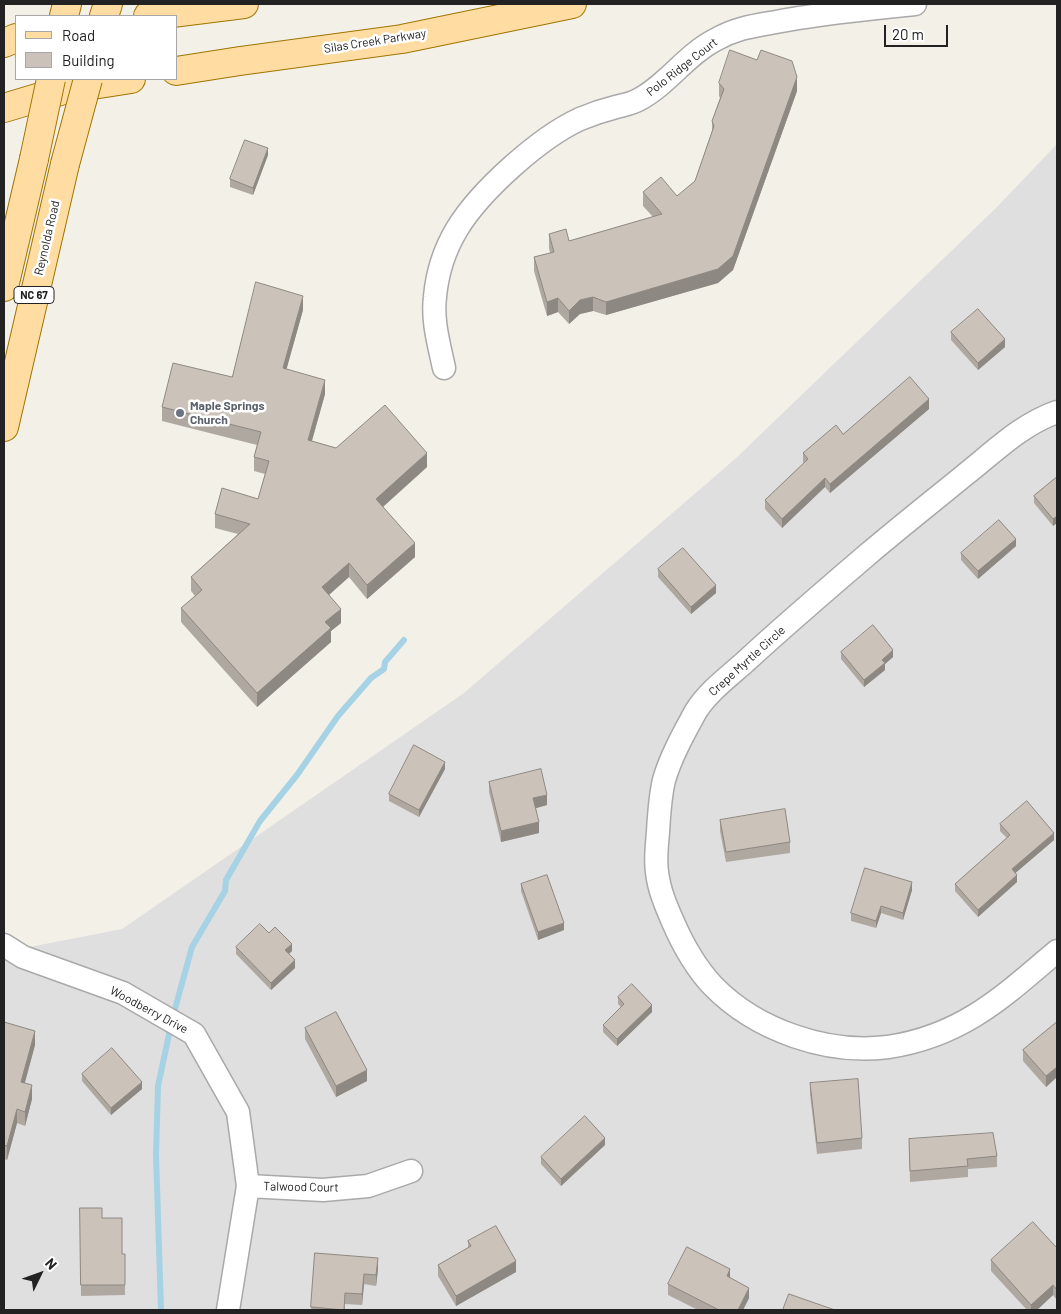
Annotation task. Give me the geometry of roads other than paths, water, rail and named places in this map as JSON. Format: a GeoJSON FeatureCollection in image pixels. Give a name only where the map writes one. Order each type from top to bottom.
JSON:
{"type":"FeatureCollection","features":[{"type":"Feature","properties":{"kind":"main road"},"geometry":{"type":"LineString","coordinates":[[156,15],[244,4]]}},
{"type":"Feature","properties":{"kind":"main road","name":"Silas Creek Parkway"},"geometry":{"type":"LineString","coordinates":[[178,71],[402,39],[572,4]]}},
{"type":"Feature","properties":{"kind":"main road","name":"NC 67"},"geometry":{"type":"LineString","coordinates":[[4,287],[51,80]]}},
{"type":"Feature","properties":{"kind":"main road","name":"Reynolda Road"},"geometry":{"type":"LineString","coordinates":[[4,427],[65,164],[88,80]]}},
{"type":"Feature","properties":{"kind":"main road"},"geometry":{"type":"LineString","coordinates":[[4,108],[67,89],[125,80]]}},
{"type":"Feature","properties":{"kind":"street","name":"Polo Ridge Court"},"geometry":{"type":"LineString","coordinates":[[444,368],[435,330],[434,298],[440,268],[457,229],[480,198],[516,163],[579,120],[637,101],[713,41],[735,30],[798,17],[915,4]]}},
{"type":"Feature","properties":{"kind":"street","name":"Crepe Myrtle Circle"},"geometry":{"type":"LineString","coordinates":[[1057,412],[1044,417],[1010,438],[891,535],[766,642],[709,694],[697,709],[675,752],[664,779],[659,808],[656,856],[657,875],[664,903],[680,939],[695,964],[713,986],[736,1005],[768,1025],[795,1036],[833,1046],[861,1049],[890,1046],[928,1038],[955,1028],[980,1014],[1057,951]]}},
{"type":"Feature","properties":{"kind":"street","name":"Woodberry Drive"},"geometry":{"type":"LineString","coordinates":[[4,944],[23,956],[123,993],[194,1034],[238,1112],[248,1186],[228,1310]]}},
{"type":"Feature","properties":{"kind":"street","name":"Talwood Court"},"geometry":{"type":"LineString","coordinates":[[248,1186],[323,1190],[368,1186],[410,1171]]}},
{"type":"Feature","properties":{"kind":"waterway"},"geometry":{"type":"LineString","coordinates":[[173,1016],[192,947],[225,891],[226,880],[260,821],[297,775],[338,716],[371,678],[384,669],[385,662],[404,640]]}},
{"type":"Feature","properties":{"kind":"waterway"},"geometry":{"type":"LineString","coordinates":[[161,1310],[156,1155],[158,1086],[171,1025]]}},
{"type":"Feature","properties":{"kind":"place","name":"Maple Springs Church"},"geometry":{"type":"Point","coordinates":[180,413]}}]}
